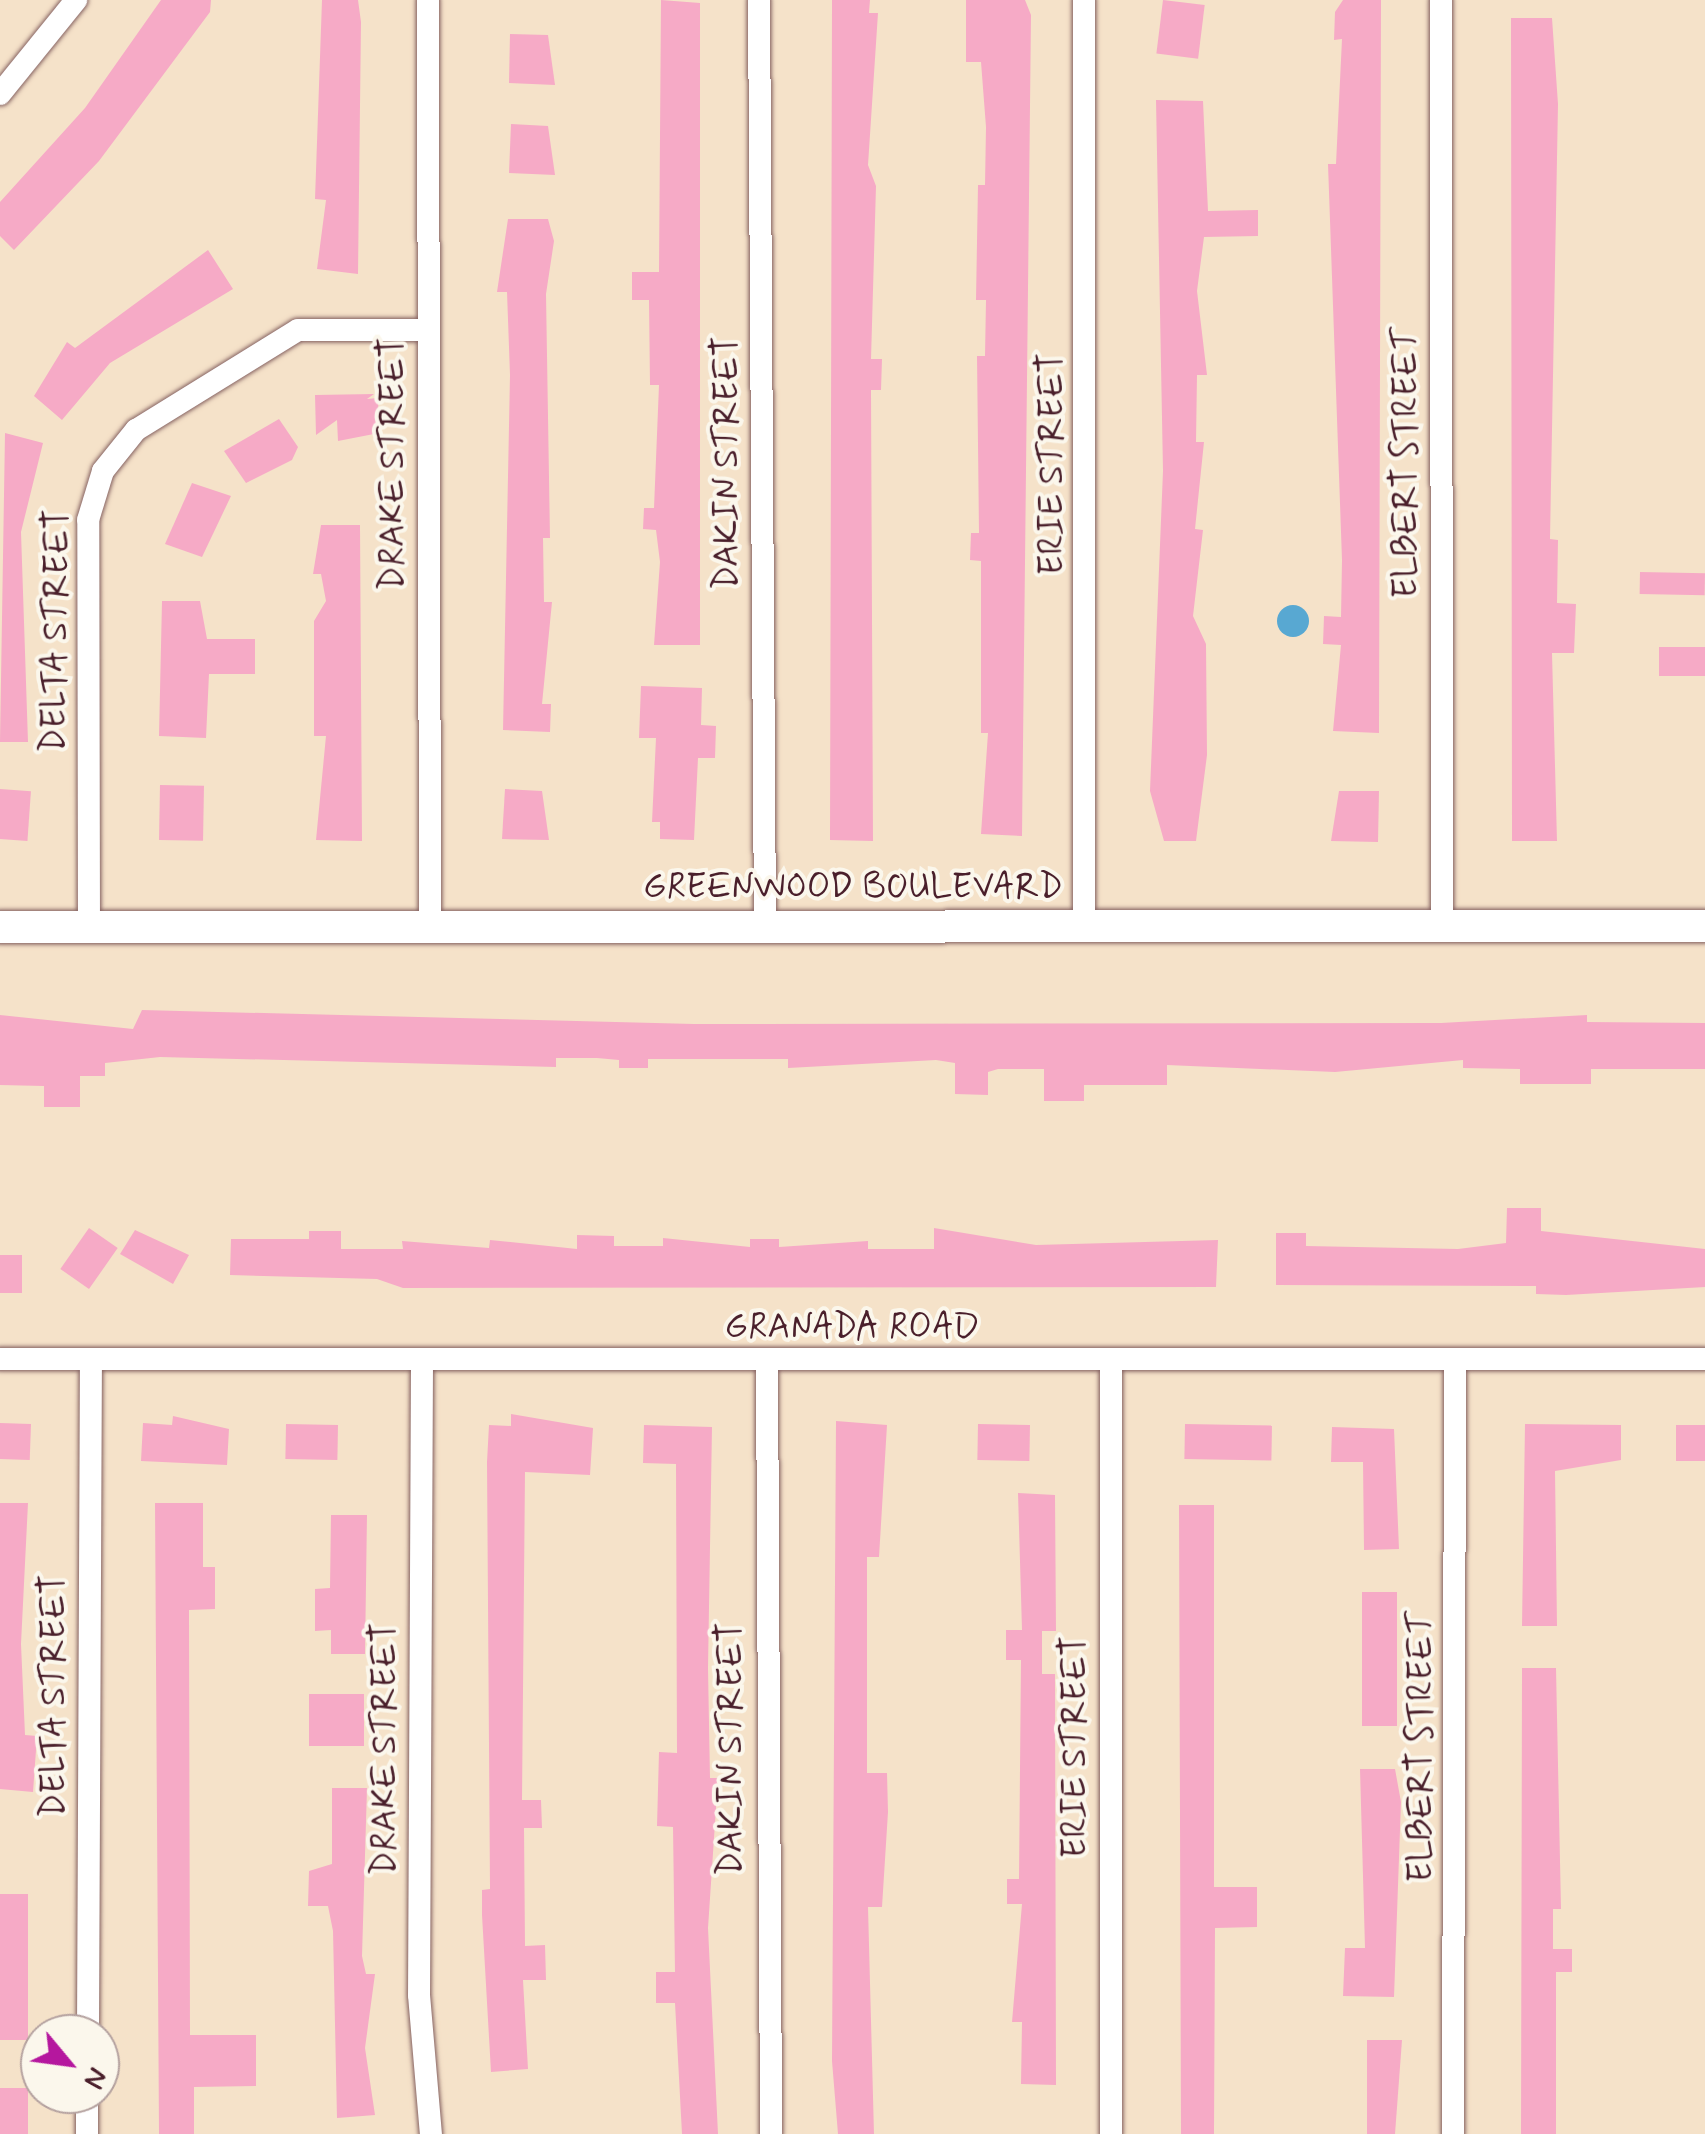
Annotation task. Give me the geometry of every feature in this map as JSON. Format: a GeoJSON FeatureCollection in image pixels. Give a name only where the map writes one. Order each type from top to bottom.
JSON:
{"type":"FeatureCollection","features":[{"type":"Feature","properties":{"kind":"street"},"geometry":{"type":"LineString","coordinates":[[0,94],[76,0]]}},
{"type":"Feature","properties":{"kind":"street","name":"DRAKE STREET"},"geometry":{"type":"LineString","coordinates":[[428,0],[430,928]]}},
{"type":"Feature","properties":{"kind":"street","name":"DAKIN STREET"},"geometry":{"type":"LineString","coordinates":[[759,0],[765,926]]}},
{"type":"Feature","properties":{"kind":"street","name":"ERIE STREET"},"geometry":{"type":"LineString","coordinates":[[1084,0],[1084,927]]}},
{"type":"Feature","properties":{"kind":"street","name":"ELBERT STREET"},"geometry":{"type":"LineString","coordinates":[[1440,0],[1442,926]]}},
{"type":"Feature","properties":{"kind":"street","name":"DELTA STREET"},"geometry":{"type":"LineString","coordinates":[[89,928],[88,520],[103,472],[136,430],[298,330],[427,330]]}},
{"type":"Feature","properties":{"kind":"street","name":"GREENWOOD BOULEVARD"},"geometry":{"type":"LineString","coordinates":[[0,927],[1705,926]]}},
{"type":"Feature","properties":{"kind":"street","name":"GRANADA ROAD"},"geometry":{"type":"LineString","coordinates":[[0,1359],[767,1363],[1705,1359]]}},
{"type":"Feature","properties":{"kind":"street","name":"DELTA STREET"},"geometry":{"type":"LineString","coordinates":[[88,2014],[91,1359]]}},
{"type":"Feature","properties":{"kind":"street","name":"ERIE STREET"},"geometry":{"type":"LineString","coordinates":[[1110,2134],[1111,1361]]}},
{"type":"Feature","properties":{"kind":"street","name":"ELBERT STREET"},"geometry":{"type":"LineString","coordinates":[[1453,2134],[1455,1361]]}},
{"type":"Feature","properties":{"kind":"street","name":"DRAKE STREET"},"geometry":{"type":"LineString","coordinates":[[422,1363],[419,1995],[431,2134]]}},
{"type":"Feature","properties":{"kind":"street","name":"DAKIN STREET"},"geometry":{"type":"LineString","coordinates":[[767,1363],[770,2134]]}},
{"type":"Feature","properties":{"kind":"water"},"geometry":{"type":"Polygon","coordinates":[[[1293,605],[1304,610],[1309,621],[1304,632],[1293,637],[1282,632],[1277,621],[1282,610],[1293,605]]]}},
{"type":"Feature","properties":{"kind":"building"},"geometry":{"type":"Polygon","coordinates":[[[161,0],[211,0],[210,12],[99,161],[14,250],[0,236],[0,202],[85,108],[161,0]]]}},
{"type":"Feature","properties":{"kind":"building"},"geometry":{"type":"Polygon","coordinates":[[[322,0],[358,0],[361,22],[358,274],[317,269],[326,200],[315,199],[322,0]]]}},
{"type":"Feature","properties":{"kind":"building"},"geometry":{"type":"Polygon","coordinates":[[[661,0],[700,3],[700,645],[654,645],[660,562],[656,530],[643,529],[644,508],[654,508],[659,385],[650,385],[649,300],[632,300],[632,272],[659,272],[661,0]]]}},
{"type":"Feature","properties":{"kind":"building"},"geometry":{"type":"Polygon","coordinates":[[[832,0],[870,0],[869,13],[878,13],[868,165],[876,186],[871,359],[882,359],[881,390],[871,390],[873,841],[830,840],[832,0]]]}},
{"type":"Feature","properties":{"kind":"building"},"geometry":{"type":"Polygon","coordinates":[[[966,0],[1025,0],[1031,15],[1022,836],[981,834],[988,733],[981,733],[981,561],[970,560],[971,533],[979,533],[977,356],[985,356],[986,300],[976,300],[978,185],[985,185],[986,127],[981,62],[966,62],[966,0]]]}},
{"type":"Feature","properties":{"kind":"building"},"geometry":{"type":"Polygon","coordinates":[[[1163,0],[1205,5],[1198,59],[1156,54],[1163,0]]]}},
{"type":"Feature","properties":{"kind":"building"},"geometry":{"type":"Polygon","coordinates":[[[1343,0],[1381,0],[1379,733],[1333,731],[1341,645],[1323,644],[1324,616],[1341,617],[1328,164],[1336,164],[1342,39],[1334,40],[1335,12],[1343,0]]]}},
{"type":"Feature","properties":{"kind":"building"},"geometry":{"type":"Polygon","coordinates":[[[1511,18],[1552,18],[1558,104],[1550,539],[1558,540],[1557,603],[1576,604],[1574,653],[1552,653],[1557,841],[1512,841],[1511,18]]]}},
{"type":"Feature","properties":{"kind":"building"},"geometry":{"type":"Polygon","coordinates":[[[510,34],[548,35],[555,85],[509,83],[510,34]]]}},
{"type":"Feature","properties":{"kind":"building"},"geometry":{"type":"Polygon","coordinates":[[[1156,100],[1203,101],[1208,211],[1258,210],[1258,236],[1204,237],[1197,291],[1207,375],[1197,375],[1196,442],[1204,442],[1195,529],[1203,530],[1193,616],[1206,644],[1207,755],[1196,841],[1164,841],[1150,791],[1163,471],[1156,100]]]}},
{"type":"Feature","properties":{"kind":"building"},"geometry":{"type":"Polygon","coordinates":[[[511,124],[548,126],[555,175],[509,173],[511,124]]]}},
{"type":"Feature","properties":{"kind":"building"},"geometry":{"type":"Polygon","coordinates":[[[508,219],[548,219],[554,241],[546,294],[550,538],[543,538],[544,602],[552,602],[542,704],[551,704],[550,732],[503,730],[510,375],[507,292],[497,292],[508,219]]]}},
{"type":"Feature","properties":{"kind":"building"},"geometry":{"type":"Polygon","coordinates":[[[208,250],[233,289],[110,363],[62,420],[34,396],[67,342],[75,348],[208,250]]]}},
{"type":"Feature","properties":{"kind":"building"},"geometry":{"type":"Polygon","coordinates":[[[374,394],[367,399],[378,398],[379,433],[338,441],[337,420],[316,435],[315,395],[374,394]]]}},
{"type":"Feature","properties":{"kind":"building"},"geometry":{"type":"Polygon","coordinates":[[[279,419],[298,447],[292,460],[246,483],[224,451],[279,419]]]}},
{"type":"Feature","properties":{"kind":"building"},"geometry":{"type":"Polygon","coordinates":[[[5,433],[43,443],[21,532],[28,742],[0,742],[5,433]]]}},
{"type":"Feature","properties":{"kind":"building"},"geometry":{"type":"Polygon","coordinates":[[[192,483],[231,496],[202,557],[165,544],[192,483]]]}},
{"type":"Feature","properties":{"kind":"building"},"geometry":{"type":"Polygon","coordinates":[[[321,525],[360,525],[362,841],[316,840],[326,736],[314,736],[314,621],[326,601],[321,574],[313,574],[321,525]]]}},
{"type":"Feature","properties":{"kind":"building"},"geometry":{"type":"Polygon","coordinates":[[[1640,572],[1705,573],[1705,595],[1640,594],[1640,572]]]}},
{"type":"Feature","properties":{"kind":"building"},"geometry":{"type":"Polygon","coordinates":[[[162,601],[200,601],[207,639],[255,639],[255,674],[209,674],[206,738],[159,736],[162,601]]]}},
{"type":"Feature","properties":{"kind":"building"},"geometry":{"type":"Polygon","coordinates":[[[1659,647],[1705,647],[1705,676],[1659,676],[1659,647]]]}},
{"type":"Feature","properties":{"kind":"building"},"geometry":{"type":"Polygon","coordinates":[[[641,686],[702,688],[701,725],[716,726],[715,758],[698,758],[694,840],[660,839],[660,822],[652,822],[656,738],[639,738],[641,686]]]}},
{"type":"Feature","properties":{"kind":"building"},"geometry":{"type":"Polygon","coordinates":[[[160,785],[204,786],[203,841],[159,840],[160,785]]]}},
{"type":"Feature","properties":{"kind":"building"},"geometry":{"type":"Polygon","coordinates":[[[0,789],[31,791],[27,841],[0,839],[0,789]]]}},
{"type":"Feature","properties":{"kind":"building"},"geometry":{"type":"Polygon","coordinates":[[[505,789],[542,791],[549,840],[502,839],[505,789]]]}},
{"type":"Feature","properties":{"kind":"building"},"geometry":{"type":"Polygon","coordinates":[[[1339,791],[1379,791],[1378,842],[1331,841],[1339,791]]]}},
{"type":"Feature","properties":{"kind":"building"},"geometry":{"type":"Polygon","coordinates":[[[142,1010],[694,1024],[1441,1023],[1587,1015],[1587,1022],[1705,1023],[1705,1069],[1591,1069],[1591,1084],[1520,1084],[1520,1069],[1463,1068],[1463,1060],[1335,1072],[1167,1065],[1167,1085],[1084,1085],[1084,1101],[1044,1101],[1044,1069],[998,1069],[988,1072],[988,1095],[955,1094],[955,1063],[936,1060],[788,1068],[788,1059],[648,1059],[648,1068],[619,1068],[619,1060],[597,1058],[556,1058],[556,1067],[160,1057],[105,1063],[105,1076],[80,1076],[80,1107],[44,1107],[44,1086],[0,1085],[0,1015],[133,1029],[142,1010]]]}},
{"type":"Feature","properties":{"kind":"building"},"geometry":{"type":"Polygon","coordinates":[[[1507,1208],[1541,1208],[1541,1231],[1705,1249],[1705,1287],[1566,1295],[1536,1294],[1536,1286],[1276,1285],[1276,1233],[1306,1233],[1306,1246],[1458,1249],[1506,1243],[1507,1208]]]}},
{"type":"Feature","properties":{"kind":"building"},"geometry":{"type":"Polygon","coordinates":[[[89,1228],[118,1248],[89,1289],[60,1269],[89,1228]]]}},
{"type":"Feature","properties":{"kind":"building"},"geometry":{"type":"Polygon","coordinates":[[[934,1228],[1036,1245],[1218,1240],[1216,1287],[403,1288],[377,1279],[230,1275],[231,1239],[309,1239],[309,1231],[341,1231],[341,1249],[403,1249],[402,1241],[489,1248],[490,1240],[577,1249],[577,1235],[614,1236],[614,1246],[663,1246],[663,1238],[750,1247],[750,1239],[779,1239],[779,1247],[868,1241],[868,1249],[934,1249],[934,1228]]]}},
{"type":"Feature","properties":{"kind":"building"},"geometry":{"type":"Polygon","coordinates":[[[135,1230],[189,1255],[173,1284],[120,1254],[135,1230]]]}},
{"type":"Feature","properties":{"kind":"building"},"geometry":{"type":"Polygon","coordinates":[[[0,1255],[22,1255],[22,1293],[0,1293],[0,1255]]]}},
{"type":"Feature","properties":{"kind":"building"},"geometry":{"type":"Polygon","coordinates":[[[511,1414],[593,1428],[590,1475],[525,1472],[522,1800],[541,1800],[542,1828],[524,1828],[525,1946],[545,1945],[546,1980],[523,1980],[528,2069],[491,2072],[482,1915],[482,1890],[490,1889],[487,1462],[489,1425],[511,1426],[511,1414]]]}},
{"type":"Feature","properties":{"kind":"building"},"geometry":{"type":"Polygon","coordinates":[[[173,1416],[229,1429],[227,1465],[141,1461],[143,1423],[172,1425],[173,1416]]]}},
{"type":"Feature","properties":{"kind":"building"},"geometry":{"type":"Polygon","coordinates":[[[836,1421],[887,1425],[879,1557],[867,1557],[867,1773],[887,1773],[888,1812],[882,1907],[868,1907],[874,2134],[838,2134],[832,2061],[836,1421]]]}},
{"type":"Feature","properties":{"kind":"building"},"geometry":{"type":"Polygon","coordinates":[[[0,1423],[31,1424],[30,1460],[0,1459],[0,1423]]]}},
{"type":"Feature","properties":{"kind":"building"},"geometry":{"type":"Polygon","coordinates":[[[286,1424],[338,1425],[337,1460],[285,1459],[286,1424]]]}},
{"type":"Feature","properties":{"kind":"building"},"geometry":{"type":"Polygon","coordinates":[[[978,1424],[1030,1425],[1029,1461],[977,1460],[978,1424]]]}},
{"type":"Feature","properties":{"kind":"building"},"geometry":{"type":"Polygon","coordinates":[[[1185,1424],[1272,1426],[1271,1461],[1184,1459],[1185,1424]]]}},
{"type":"Feature","properties":{"kind":"building"},"geometry":{"type":"Polygon","coordinates":[[[1525,1424],[1621,1425],[1621,1460],[1555,1471],[1557,1626],[1522,1626],[1525,1424]]]}},
{"type":"Feature","properties":{"kind":"building"},"geometry":{"type":"Polygon","coordinates":[[[644,1425],[712,1427],[708,1668],[710,1778],[718,1778],[708,1928],[718,2134],[682,2134],[675,2003],[656,2003],[656,1972],[675,1972],[673,1827],[657,1826],[659,1752],[677,1753],[676,1464],[643,1463],[644,1425]]]}},
{"type":"Feature","properties":{"kind":"building"},"geometry":{"type":"Polygon","coordinates":[[[1676,1425],[1705,1425],[1705,1461],[1676,1461],[1676,1425]]]}},
{"type":"Feature","properties":{"kind":"building"},"geometry":{"type":"Polygon","coordinates":[[[1332,1427],[1394,1429],[1399,1549],[1364,1550],[1363,1462],[1331,1462],[1332,1427]]]}},
{"type":"Feature","properties":{"kind":"building"},"geometry":{"type":"Polygon","coordinates":[[[1018,1493],[1055,1495],[1056,1631],[1042,1631],[1042,1674],[1055,1674],[1056,2085],[1021,2084],[1022,2022],[1012,2022],[1022,1904],[1007,1904],[1007,1879],[1019,1879],[1021,1660],[1006,1660],[1006,1630],[1022,1630],[1018,1493]]]}},
{"type":"Feature","properties":{"kind":"building"},"geometry":{"type":"Polygon","coordinates":[[[0,1503],[28,1503],[21,1644],[25,1735],[37,1736],[33,1792],[0,1789],[0,1503]]]}},
{"type":"Feature","properties":{"kind":"building"},"geometry":{"type":"Polygon","coordinates":[[[155,1503],[203,1503],[203,1567],[215,1567],[215,1609],[189,1610],[190,2035],[256,2035],[256,2086],[194,2087],[194,2134],[159,2134],[155,1503]]]}},
{"type":"Feature","properties":{"kind":"building"},"geometry":{"type":"Polygon","coordinates":[[[1179,1505],[1214,1505],[1214,1887],[1257,1887],[1257,1927],[1215,1928],[1214,2134],[1181,2134],[1179,1505]]]}},
{"type":"Feature","properties":{"kind":"building"},"geometry":{"type":"Polygon","coordinates":[[[331,1515],[367,1515],[365,1654],[331,1654],[331,1630],[315,1631],[315,1589],[330,1588],[331,1515]]]}},
{"type":"Feature","properties":{"kind":"building"},"geometry":{"type":"Polygon","coordinates":[[[1362,1592],[1397,1592],[1397,1726],[1362,1726],[1362,1592]]]}},
{"type":"Feature","properties":{"kind":"building"},"geometry":{"type":"Polygon","coordinates":[[[1522,1668],[1556,1668],[1561,1909],[1553,1909],[1553,1949],[1572,1949],[1572,1972],[1556,1972],[1556,2134],[1521,2134],[1522,1668]]]}},
{"type":"Feature","properties":{"kind":"building"},"geometry":{"type":"Polygon","coordinates":[[[309,1694],[364,1694],[364,1746],[309,1746],[309,1694]]]}},
{"type":"Feature","properties":{"kind":"building"},"geometry":{"type":"Polygon","coordinates":[[[1360,1769],[1395,1769],[1401,1802],[1394,1997],[1343,1996],[1345,1948],[1365,1948],[1360,1769]]]}},
{"type":"Feature","properties":{"kind":"building"},"geometry":{"type":"Polygon","coordinates":[[[332,1788],[367,1788],[362,1956],[366,1974],[375,1974],[365,2048],[375,2115],[337,2118],[333,1931],[328,1906],[308,1906],[309,1871],[332,1864],[332,1788]]]}},
{"type":"Feature","properties":{"kind":"building"},"geometry":{"type":"Polygon","coordinates":[[[0,1894],[28,1894],[28,2014],[20,2014],[20,2040],[0,2040],[0,1894]]]}},
{"type":"Feature","properties":{"kind":"building"},"geometry":{"type":"Polygon","coordinates":[[[1367,2040],[1402,2040],[1395,2134],[1367,2134],[1367,2040]]]}},
{"type":"Feature","properties":{"kind":"building"},"geometry":{"type":"Polygon","coordinates":[[[0,2088],[20,2088],[20,2114],[28,2114],[28,2134],[0,2134],[0,2088]]]}}]}
